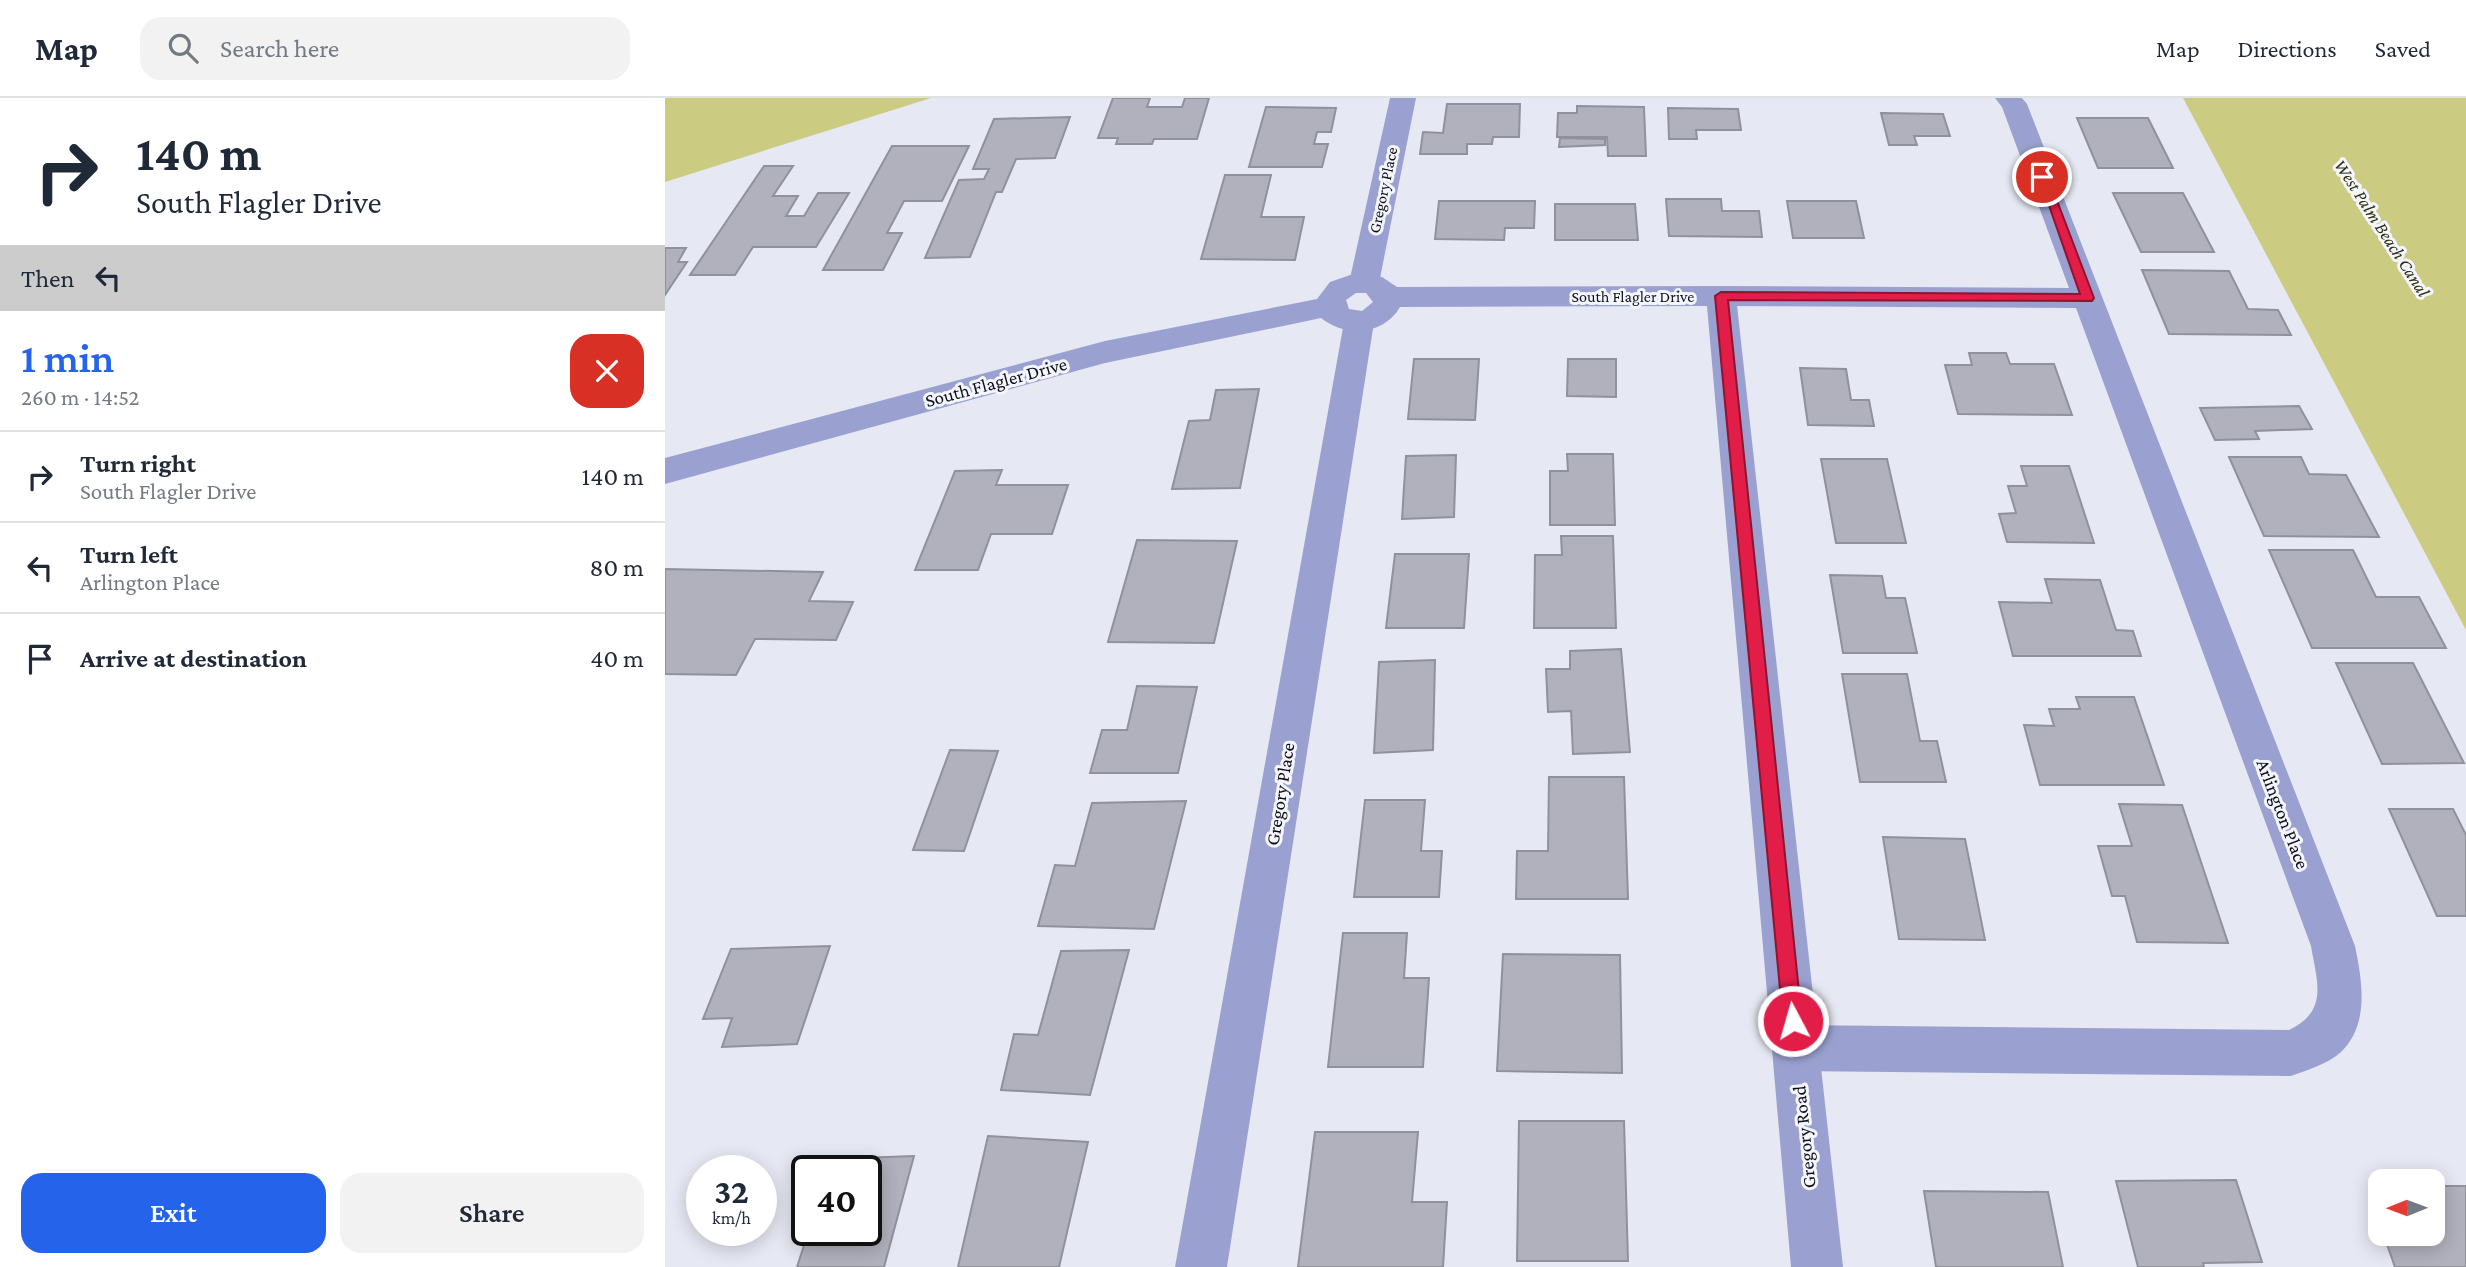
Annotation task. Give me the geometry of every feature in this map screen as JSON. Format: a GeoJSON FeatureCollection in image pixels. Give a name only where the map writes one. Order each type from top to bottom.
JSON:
{"type":"FeatureCollection","features":[{"type":"Feature","properties":{"kind":"street","name":"Gregory Place"},"geometry":{"type":"LineString","coordinates":[[1201,1267],[1360,302],[1403,98]]}},
{"type":"Feature","properties":{"kind":"street","name":"Arlington Place"},"geometry":{"type":"LineString","coordinates":[[1795,1048],[2291,1053],[2326,1034],[2336,1015],[2342,993],[2333,946],[2014,104],[2008,98]]}},
{"type":"Feature","properties":{"kind":"street","name":"South Flagler Drive"},"geometry":{"type":"LineString","coordinates":[[665,471],[1105,352],[1360,302],[1721,296],[2088,298]]}},
{"type":"Feature","properties":{"kind":"street","name":"Gregory Road"},"geometry":{"type":"LineString","coordinates":[[1721,296],[1817,1267]]}},
{"type":"Feature","properties":{"kind":"water"},"geometry":{"type":"Polygon","coordinates":[[[665,98],[931,98],[665,182],[665,98]]]}},
{"type":"Feature","properties":{"kind":"water","name":"West Palm Beach Canal"},"geometry":{"type":"Polygon","coordinates":[[[2183,98],[2466,98],[2466,630],[2183,98]]]}},
{"type":"Feature","properties":{"kind":"building"},"geometry":{"type":"Polygon","coordinates":[[[1113,98],[1150,98],[1147,107],[1182,107],[1185,98],[1209,98],[1197,139],[1154,139],[1152,144],[1116,144],[1118,138],[1098,138],[1113,98]]]}},
{"type":"Feature","properties":{"kind":"building"},"geometry":{"type":"Polygon","coordinates":[[[1447,104],[1520,104],[1519,137],[1493,137],[1492,144],[1467,144],[1467,154],[1420,154],[1423,132],[1443,133],[1447,104]]]}},
{"type":"Feature","properties":{"kind":"building"},"geometry":{"type":"Polygon","coordinates":[[[1577,106],[1644,107],[1646,156],[1608,156],[1607,137],[1557,137],[1558,113],[1577,113],[1577,106]]]}},
{"type":"Feature","properties":{"kind":"building"},"geometry":{"type":"Polygon","coordinates":[[[1266,107],[1336,108],[1331,132],[1317,132],[1314,144],[1328,144],[1322,167],[1249,167],[1266,107]]]}},
{"type":"Feature","properties":{"kind":"building"},"geometry":{"type":"Polygon","coordinates":[[[1668,108],[1738,109],[1741,130],[1696,130],[1697,139],[1669,139],[1668,108]]]}},
{"type":"Feature","properties":{"kind":"building"},"geometry":{"type":"Polygon","coordinates":[[[1881,113],[1943,114],[1950,136],[1914,136],[1917,145],[1889,145],[1881,113]]]}},
{"type":"Feature","properties":{"kind":"building"},"geometry":{"type":"Polygon","coordinates":[[[1070,117],[1055,158],[1016,159],[1002,192],[996,192],[970,257],[925,258],[959,180],[984,179],[989,169],[973,169],[994,119],[1070,117]]]}},
{"type":"Feature","properties":{"kind":"building"},"geometry":{"type":"Polygon","coordinates":[[[2077,118],[2148,118],[2173,168],[2098,168],[2077,118]]]}},
{"type":"Feature","properties":{"kind":"building"},"geometry":{"type":"Polygon","coordinates":[[[1560,138],[1605,139],[1605,145],[1559,147],[1560,138]]]}},
{"type":"Feature","properties":{"kind":"building"},"geometry":{"type":"Polygon","coordinates":[[[892,146],[969,146],[942,201],[904,201],[887,233],[902,233],[883,270],[823,270],[892,146]]]}},
{"type":"Feature","properties":{"kind":"building"},"geometry":{"type":"Polygon","coordinates":[[[764,166],[793,166],[773,196],[798,196],[786,216],[804,216],[818,193],[849,193],[816,247],[753,247],[735,275],[690,275],[764,166]]]}},
{"type":"Feature","properties":{"kind":"building"},"geometry":{"type":"Polygon","coordinates":[[[1225,175],[1271,175],[1261,217],[1304,217],[1295,260],[1201,259],[1225,175]]]}},
{"type":"Feature","properties":{"kind":"building"},"geometry":{"type":"Polygon","coordinates":[[[2113,193],[2183,193],[2214,252],[2141,252],[2113,193]]]}},
{"type":"Feature","properties":{"kind":"building"},"geometry":{"type":"Polygon","coordinates":[[[1666,199],[1721,199],[1722,211],[1759,211],[1762,237],[1669,236],[1666,199]]]}},
{"type":"Feature","properties":{"kind":"building"},"geometry":{"type":"Polygon","coordinates":[[[1439,201],[1535,201],[1534,228],[1505,228],[1504,240],[1435,239],[1439,201]]]}},
{"type":"Feature","properties":{"kind":"building"},"geometry":{"type":"Polygon","coordinates":[[[1787,201],[1856,201],[1864,238],[1793,238],[1787,201]]]}},
{"type":"Feature","properties":{"kind":"building"},"geometry":{"type":"Polygon","coordinates":[[[1555,204],[1635,204],[1638,240],[1555,240],[1555,204]]]}},
{"type":"Feature","properties":{"kind":"building"},"geometry":{"type":"Polygon","coordinates":[[[665,248],[686,248],[678,262],[687,262],[665,295],[665,248]]]}},
{"type":"Feature","properties":{"kind":"building"},"geometry":{"type":"Polygon","coordinates":[[[2142,270],[2229,271],[2248,309],[2278,310],[2291,335],[2169,334],[2142,270]]]}},
{"type":"Feature","properties":{"kind":"building"},"geometry":{"type":"Polygon","coordinates":[[[1969,353],[2006,353],[2010,364],[2054,364],[2072,415],[1958,414],[1945,365],[1972,365],[1969,353]]]}},
{"type":"Feature","properties":{"kind":"building"},"geometry":{"type":"Polygon","coordinates":[[[1414,359],[1479,359],[1475,420],[1408,419],[1414,359]]]}},
{"type":"Feature","properties":{"kind":"building"},"geometry":{"type":"Polygon","coordinates":[[[1568,359],[1616,359],[1616,397],[1567,396],[1568,359]]]}},
{"type":"Feature","properties":{"kind":"building"},"geometry":{"type":"Polygon","coordinates":[[[1800,368],[1846,369],[1851,400],[1869,400],[1874,426],[1808,425],[1800,368]]]}},
{"type":"Feature","properties":{"kind":"building"},"geometry":{"type":"Polygon","coordinates":[[[1259,389],[1240,488],[1172,489],[1189,421],[1210,420],[1216,390],[1259,389]]]}},
{"type":"Feature","properties":{"kind":"building"},"geometry":{"type":"Polygon","coordinates":[[[2299,406],[2312,429],[2255,431],[2259,439],[2215,440],[2200,408],[2299,406]]]}},
{"type":"Feature","properties":{"kind":"building"},"geometry":{"type":"Polygon","coordinates":[[[1567,454],[1613,454],[1615,525],[1550,525],[1550,471],[1568,471],[1567,454]]]}},
{"type":"Feature","properties":{"kind":"building"},"geometry":{"type":"Polygon","coordinates":[[[1456,455],[1454,517],[1402,519],[1406,456],[1456,455]]]}},
{"type":"Feature","properties":{"kind":"building"},"geometry":{"type":"Polygon","coordinates":[[[2229,457],[2301,457],[2309,474],[2346,475],[2379,537],[2264,536],[2229,457]]]}},
{"type":"Feature","properties":{"kind":"building"},"geometry":{"type":"Polygon","coordinates":[[[1821,459],[1887,459],[1906,543],[1836,543],[1821,459]]]}},
{"type":"Feature","properties":{"kind":"building"},"geometry":{"type":"Polygon","coordinates":[[[2021,466],[2069,466],[2094,543],[2007,542],[1999,514],[2016,513],[2008,486],[2027,486],[2021,466]]]}},
{"type":"Feature","properties":{"kind":"building"},"geometry":{"type":"Polygon","coordinates":[[[1002,470],[996,485],[1068,485],[1052,534],[991,534],[978,570],[915,570],[955,471],[1002,470]]]}},
{"type":"Feature","properties":{"kind":"building"},"geometry":{"type":"Polygon","coordinates":[[[1561,536],[1613,536],[1616,628],[1534,628],[1535,555],[1562,555],[1561,536]]]}},
{"type":"Feature","properties":{"kind":"building"},"geometry":{"type":"Polygon","coordinates":[[[1137,540],[1237,541],[1214,643],[1108,642],[1137,540]]]}},
{"type":"Feature","properties":{"kind":"building"},"geometry":{"type":"Polygon","coordinates":[[[2269,550],[2353,550],[2376,597],[2419,597],[2446,648],[2312,648],[2269,550]]]}},
{"type":"Feature","properties":{"kind":"building"},"geometry":{"type":"Polygon","coordinates":[[[1395,554],[1469,554],[1464,628],[1386,628],[1395,554]]]}},
{"type":"Feature","properties":{"kind":"building"},"geometry":{"type":"Polygon","coordinates":[[[665,569],[823,572],[809,601],[853,602],[836,640],[755,639],[736,675],[665,674],[665,569]]]}},
{"type":"Feature","properties":{"kind":"building"},"geometry":{"type":"Polygon","coordinates":[[[1830,575],[1882,576],[1886,598],[1905,598],[1917,653],[1843,653],[1830,575]]]}},
{"type":"Feature","properties":{"kind":"building"},"geometry":{"type":"Polygon","coordinates":[[[2045,579],[2100,580],[2116,630],[2133,631],[2141,656],[2013,656],[1999,602],[2052,603],[2045,579]]]}},
{"type":"Feature","properties":{"kind":"building"},"geometry":{"type":"Polygon","coordinates":[[[1621,649],[1630,752],[1573,754],[1571,711],[1548,712],[1546,669],[1570,669],[1570,651],[1621,649]]]}},
{"type":"Feature","properties":{"kind":"building"},"geometry":{"type":"Polygon","coordinates":[[[1435,660],[1433,750],[1374,753],[1379,662],[1435,660]]]}},
{"type":"Feature","properties":{"kind":"building"},"geometry":{"type":"Polygon","coordinates":[[[2336,663],[2413,663],[2464,763],[2382,764],[2336,663]]]}},
{"type":"Feature","properties":{"kind":"building"},"geometry":{"type":"Polygon","coordinates":[[[1842,674],[1907,674],[1920,741],[1937,741],[1946,782],[1860,782],[1842,674]]]}},
{"type":"Feature","properties":{"kind":"building"},"geometry":{"type":"Polygon","coordinates":[[[1137,686],[1197,687],[1178,773],[1090,773],[1102,730],[1127,730],[1137,686]]]}},
{"type":"Feature","properties":{"kind":"building"},"geometry":{"type":"Polygon","coordinates":[[[2076,697],[2134,697],[2164,785],[2040,785],[2024,725],[2054,726],[2049,709],[2080,709],[2076,697]]]}},
{"type":"Feature","properties":{"kind":"building"},"geometry":{"type":"Polygon","coordinates":[[[950,750],[998,751],[964,851],[913,850],[950,750]]]}},
{"type":"Feature","properties":{"kind":"building"},"geometry":{"type":"Polygon","coordinates":[[[1549,777],[1624,777],[1628,899],[1516,899],[1517,851],[1548,851],[1549,777]]]}},
{"type":"Feature","properties":{"kind":"building"},"geometry":{"type":"Polygon","coordinates":[[[1365,800],[1425,800],[1421,851],[1442,851],[1439,897],[1354,897],[1365,800]]]}},
{"type":"Feature","properties":{"kind":"building"},"geometry":{"type":"Polygon","coordinates":[[[1186,801],[1154,929],[1038,926],[1055,865],[1075,866],[1092,803],[1186,801]]]}},
{"type":"Feature","properties":{"kind":"building"},"geometry":{"type":"Polygon","coordinates":[[[2119,804],[2182,805],[2228,943],[2137,942],[2125,896],[2112,896],[2098,846],[2132,846],[2119,804]]]}},
{"type":"Feature","properties":{"kind":"building"},"geometry":{"type":"Polygon","coordinates":[[[2389,809],[2453,809],[2466,835],[2466,916],[2437,916],[2389,809]]]}},
{"type":"Feature","properties":{"kind":"building"},"geometry":{"type":"Polygon","coordinates":[[[1883,837],[1965,839],[1985,940],[1899,939],[1883,837]]]}},
{"type":"Feature","properties":{"kind":"building"},"geometry":{"type":"Polygon","coordinates":[[[1343,933],[1407,933],[1404,978],[1429,978],[1423,1067],[1328,1067],[1343,933]]]}},
{"type":"Feature","properties":{"kind":"building"},"geometry":{"type":"Polygon","coordinates":[[[830,946],[797,1044],[722,1047],[732,1018],[703,1019],[731,949],[830,946]]]}},
{"type":"Feature","properties":{"kind":"building"},"geometry":{"type":"Polygon","coordinates":[[[1129,950],[1090,1095],[1001,1090],[1014,1034],[1038,1035],[1061,951],[1129,950]]]}},
{"type":"Feature","properties":{"kind":"building"},"geometry":{"type":"Polygon","coordinates":[[[1503,954],[1620,955],[1622,1073],[1497,1071],[1503,954]]]}},
{"type":"Feature","properties":{"kind":"building"},"geometry":{"type":"Polygon","coordinates":[[[1519,1121],[1624,1121],[1628,1261],[1517,1261],[1519,1121]]]}},
{"type":"Feature","properties":{"kind":"building"},"geometry":{"type":"Polygon","coordinates":[[[1315,1132],[1418,1132],[1412,1202],[1447,1202],[1443,1267],[1298,1267],[1315,1132]]]}},
{"type":"Feature","properties":{"kind":"building"},"geometry":{"type":"Polygon","coordinates":[[[988,1136],[1088,1142],[1059,1267],[958,1267],[988,1136]]]}},
{"type":"Feature","properties":{"kind":"building"},"geometry":{"type":"Polygon","coordinates":[[[914,1156],[884,1267],[797,1267],[804,1246],[882,1246],[882,1157],[914,1156]]]}},
{"type":"Feature","properties":{"kind":"building"},"geometry":{"type":"Polygon","coordinates":[[[2236,1180],[2262,1262],[2203,1263],[2204,1267],[2138,1267],[2116,1181],[2236,1180]]]}},
{"type":"Feature","properties":{"kind":"building"},"geometry":{"type":"Polygon","coordinates":[[[2445,1186],[2466,1186],[2466,1267],[2395,1267],[2388,1246],[2445,1246],[2445,1186]]]}},
{"type":"Feature","properties":{"kind":"building"},"geometry":{"type":"Polygon","coordinates":[[[1924,1191],[2048,1192],[2063,1267],[1936,1267],[1924,1191]]]}},
{"type":"Feature","properties":{"kind":"route"},"geometry":{"type":"LineString","coordinates":[[1793,1021],[1721,296],[2088,298],[2042,177]]}}]}
